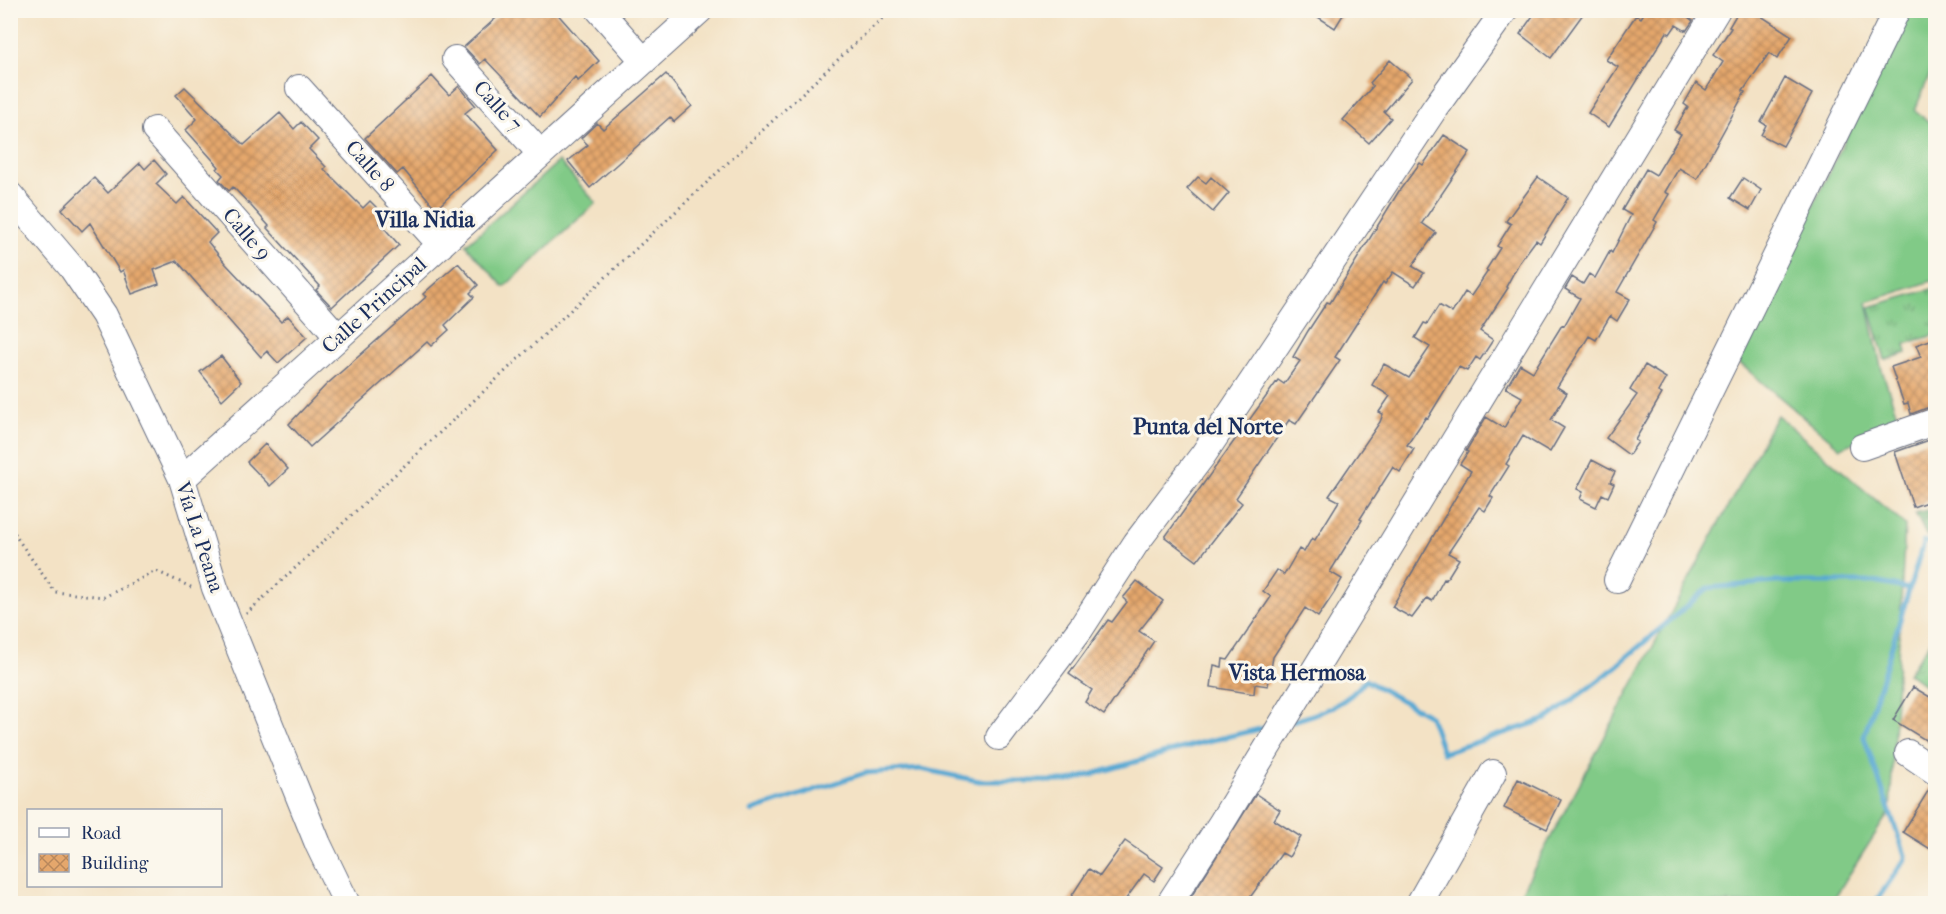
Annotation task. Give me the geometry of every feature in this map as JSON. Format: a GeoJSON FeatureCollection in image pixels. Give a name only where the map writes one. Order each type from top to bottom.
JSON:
{"type":"FeatureCollection","features":[{"type":"Feature","properties":{"kind":"street"},"geometry":{"type":"LineString","coordinates":[[599,10],[644,61]]}},
{"type":"Feature","properties":{"kind":"street","name":"Calle Principal"},"geometry":{"type":"LineString","coordinates":[[182,479],[700,10]]}},
{"type":"Feature","properties":{"kind":"street"},"geometry":{"type":"LineString","coordinates":[[999,737],[1081,628],[1136,543],[1203,455],[1436,108],[1505,10]]}},
{"type":"Feature","properties":{"kind":"street"},"geometry":{"type":"LineString","coordinates":[[1169,903],[1222,822],[1717,10]]}},
{"type":"Feature","properties":{"kind":"street"},"geometry":{"type":"LineString","coordinates":[[1617,580],[1897,10]]}},
{"type":"Feature","properties":{"kind":"street","name":"Calle 7"},"geometry":{"type":"LineString","coordinates":[[455,59],[541,154]]}},
{"type":"Feature","properties":{"kind":"street","name":"Calle 8"},"geometry":{"type":"LineString","coordinates":[[298,88],[441,245]]}},
{"type":"Feature","properties":{"kind":"street","name":"Calle 9"},"geometry":{"type":"LineString","coordinates":[[155,130],[338,338]]}},
{"type":"Feature","properties":{"kind":"street","name":"Vía La Peana"},"geometry":{"type":"LineString","coordinates":[[10,195],[72,268],[104,315],[182,479],[215,588],[318,844],[347,903]]}},
{"type":"Feature","properties":{"kind":"street"},"geometry":{"type":"LineString","coordinates":[[1862,447],[1935,421]]}},
{"type":"Feature","properties":{"kind":"street"},"geometry":{"type":"LineString","coordinates":[[1908,753],[1935,772]]}},
{"type":"Feature","properties":{"kind":"street"},"geometry":{"type":"LineString","coordinates":[[1419,903],[1493,772]]}},
{"type":"Feature","properties":{"kind":"path"},"geometry":{"type":"LineString","coordinates":[[231,628],[891,10]]}},
{"type":"Feature","properties":{"kind":"path"},"geometry":{"type":"LineString","coordinates":[[10,522],[17,538],[55,592],[104,597],[156,571],[190,588],[215,588]]}},
{"type":"Feature","properties":{"kind":"green space"},"geometry":{"type":"Polygon","coordinates":[[[1908,11],[1935,11],[1935,62],[1915,110],[1935,127],[1935,280],[1867,302],[1881,367],[1900,424],[1840,448],[1737,361],[1908,11]]]}},
{"type":"Feature","properties":{"kind":"green space"},"geometry":{"type":"Polygon","coordinates":[[[559,161],[596,203],[504,287],[466,245],[559,161]]]}},
{"type":"Feature","properties":{"kind":"green space"},"geometry":{"type":"Polygon","coordinates":[[[1935,288],[1935,335],[1905,344],[1907,353],[1885,360],[1869,307],[1935,288]]]}},
{"type":"Feature","properties":{"kind":"green space"},"geometry":{"type":"Polygon","coordinates":[[[1777,415],[1905,525],[1890,811],[1831,903],[1515,904],[1777,415]]]}},
{"type":"Feature","properties":{"kind":"green space"},"geometry":{"type":"Polygon","coordinates":[[[1936,508],[1935,538],[1926,535],[1915,513],[1936,508]]]}},
{"type":"Feature","properties":{"kind":"green space"},"geometry":{"type":"Polygon","coordinates":[[[1935,635],[1935,693],[1908,673],[1935,635]]]}},
{"type":"Feature","properties":{"kind":"building"},"geometry":{"type":"Polygon","coordinates":[[[505,10],[554,10],[599,61],[578,81],[575,77],[540,117],[485,59],[480,64],[464,47],[505,10]]]}},
{"type":"Feature","properties":{"kind":"building"},"geometry":{"type":"Polygon","coordinates":[[[1307,10],[1346,10],[1335,28],[1307,10]]]}},
{"type":"Feature","properties":{"kind":"building"},"geometry":{"type":"Polygon","coordinates":[[[1537,10],[1586,10],[1551,58],[1520,34],[1537,10]]]}},
{"type":"Feature","properties":{"kind":"building"},"geometry":{"type":"Polygon","coordinates":[[[1646,10],[1686,10],[1684,14],[1693,21],[1686,31],[1676,25],[1670,34],[1667,32],[1609,127],[1588,113],[1618,67],[1606,60],[1636,15],[1641,18],[1646,10]]]}},
{"type":"Feature","properties":{"kind":"building"},"geometry":{"type":"Polygon","coordinates":[[[1739,10],[1752,10],[1792,36],[1777,59],[1769,53],[1743,91],[1745,92],[1697,179],[1679,168],[1665,192],[1669,194],[1654,220],[1657,222],[1617,292],[1630,299],[1617,321],[1610,316],[1596,340],[1589,336],[1557,387],[1567,393],[1551,420],[1564,428],[1550,452],[1523,436],[1506,464],[1509,466],[1490,496],[1493,498],[1485,511],[1479,507],[1448,553],[1459,559],[1446,580],[1444,579],[1432,601],[1427,598],[1412,618],[1392,607],[1471,471],[1460,464],[1468,452],[1466,451],[1486,417],[1504,428],[1522,397],[1506,388],[1520,364],[1533,372],[1562,325],[1564,326],[1580,298],[1565,289],[1572,277],[1583,284],[1589,274],[1595,278],[1610,251],[1612,253],[1631,215],[1622,210],[1646,169],[1656,175],[1681,134],[1674,130],[1688,107],[1684,104],[1696,83],[1706,90],[1723,62],[1713,55],[1731,28],[1729,27],[1739,10]]]}},
{"type":"Feature","properties":{"kind":"building"},"geometry":{"type":"Polygon","coordinates":[[[1390,60],[1412,79],[1384,112],[1391,118],[1369,143],[1343,120],[1373,86],[1370,83],[1390,60]]]}},
{"type":"Feature","properties":{"kind":"building"},"geometry":{"type":"Polygon","coordinates":[[[666,74],[692,106],[674,122],[670,117],[590,188],[568,161],[588,145],[581,138],[597,123],[603,129],[666,74]]]}},
{"type":"Feature","properties":{"kind":"building"},"geometry":{"type":"Polygon","coordinates":[[[432,76],[449,95],[459,86],[475,105],[465,113],[498,150],[436,209],[403,169],[397,174],[365,138],[432,76]]]}},
{"type":"Feature","properties":{"kind":"building"},"geometry":{"type":"Polygon","coordinates":[[[1785,78],[1812,94],[1783,146],[1761,135],[1766,125],[1761,122],[1785,78]]]}},
{"type":"Feature","properties":{"kind":"building"},"geometry":{"type":"Polygon","coordinates":[[[185,87],[244,145],[280,113],[294,129],[301,122],[318,140],[309,149],[326,167],[324,169],[363,208],[370,201],[386,217],[380,223],[399,245],[332,307],[316,290],[320,286],[267,228],[269,226],[233,187],[229,191],[219,180],[223,175],[217,169],[219,167],[186,130],[197,119],[176,95],[185,87]]]}},
{"type":"Feature","properties":{"kind":"building"},"geometry":{"type":"Polygon","coordinates":[[[1444,135],[1470,152],[1422,223],[1436,233],[1412,266],[1424,273],[1415,286],[1393,272],[1385,284],[1383,282],[1335,357],[1340,360],[1296,424],[1289,420],[1236,498],[1242,503],[1197,561],[1165,537],[1278,380],[1284,384],[1300,361],[1293,357],[1308,331],[1327,302],[1330,303],[1399,191],[1420,163],[1423,165],[1444,135]]]}},
{"type":"Feature","properties":{"kind":"building"},"geometry":{"type":"Polygon","coordinates":[[[154,160],[166,174],[156,184],[177,204],[184,197],[217,233],[208,242],[225,263],[281,322],[288,316],[307,337],[278,363],[267,351],[261,357],[177,261],[154,270],[159,284],[132,294],[123,270],[120,272],[90,223],[82,231],[62,209],[94,178],[108,193],[140,163],[145,169],[154,160]]]}},
{"type":"Feature","properties":{"kind":"building"},"geometry":{"type":"Polygon","coordinates":[[[1198,177],[1206,183],[1211,177],[1229,193],[1213,212],[1187,189],[1198,177]]]}},
{"type":"Feature","properties":{"kind":"building"},"geometry":{"type":"Polygon","coordinates":[[[1538,177],[1568,198],[1540,243],[1536,240],[1519,263],[1506,287],[1508,288],[1480,331],[1493,340],[1480,360],[1476,357],[1467,371],[1459,367],[1428,418],[1426,417],[1407,445],[1414,449],[1400,472],[1393,467],[1360,519],[1362,520],[1330,572],[1342,579],[1334,593],[1318,617],[1305,608],[1273,657],[1268,686],[1255,684],[1254,694],[1211,687],[1214,665],[1222,667],[1223,659],[1228,660],[1271,597],[1263,591],[1277,570],[1284,575],[1299,549],[1304,552],[1312,538],[1315,540],[1339,501],[1329,496],[1380,422],[1383,414],[1379,412],[1390,396],[1372,385],[1384,364],[1409,378],[1430,347],[1415,338],[1424,323],[1427,324],[1439,305],[1452,313],[1465,292],[1471,296],[1500,248],[1497,246],[1511,224],[1506,221],[1538,177]]]}},
{"type":"Feature","properties":{"kind":"building"},"geometry":{"type":"Polygon","coordinates":[[[1743,178],[1761,190],[1750,210],[1730,198],[1743,178]]]}},
{"type":"Feature","properties":{"kind":"building"},"geometry":{"type":"Polygon","coordinates":[[[458,263],[478,285],[470,293],[474,297],[445,325],[449,330],[431,346],[427,342],[310,447],[289,424],[325,386],[426,297],[423,294],[458,263]]]}},
{"type":"Feature","properties":{"kind":"building"},"geometry":{"type":"Polygon","coordinates":[[[1933,339],[1935,405],[1911,414],[1908,403],[1904,404],[1891,367],[1921,357],[1916,345],[1933,339]]]}},
{"type":"Feature","properties":{"kind":"building"},"geometry":{"type":"Polygon","coordinates":[[[221,356],[241,382],[222,400],[200,372],[221,356]]]}},
{"type":"Feature","properties":{"kind":"building"},"geometry":{"type":"Polygon","coordinates":[[[1645,365],[1666,378],[1658,392],[1662,394],[1635,440],[1638,442],[1629,455],[1606,438],[1637,395],[1630,390],[1645,365]]]}},
{"type":"Feature","properties":{"kind":"building"},"geometry":{"type":"Polygon","coordinates":[[[1935,438],[1935,499],[1913,507],[1895,452],[1935,438]]]}},
{"type":"Feature","properties":{"kind":"building"},"geometry":{"type":"Polygon","coordinates":[[[265,444],[288,469],[270,486],[247,462],[265,444]]]}},
{"type":"Feature","properties":{"kind":"building"},"geometry":{"type":"Polygon","coordinates":[[[1592,460],[1615,472],[1610,482],[1614,484],[1608,497],[1602,494],[1596,507],[1580,499],[1583,492],[1577,489],[1592,460]]]}},
{"type":"Feature","properties":{"kind":"building"},"geometry":{"type":"Polygon","coordinates":[[[1137,581],[1163,601],[1139,631],[1154,641],[1104,715],[1085,702],[1092,690],[1069,674],[1108,620],[1112,622],[1127,602],[1123,598],[1137,581]]]}},
{"type":"Feature","properties":{"kind":"building"},"geometry":{"type":"Polygon","coordinates":[[[1913,687],[1935,700],[1935,746],[1893,720],[1913,687]]]}},
{"type":"Feature","properties":{"kind":"building"},"geometry":{"type":"Polygon","coordinates":[[[1518,779],[1561,800],[1547,829],[1504,808],[1518,779]]]}},
{"type":"Feature","properties":{"kind":"building"},"geometry":{"type":"Polygon","coordinates":[[[1931,786],[1935,787],[1935,852],[1903,832],[1931,786]]]}},
{"type":"Feature","properties":{"kind":"building"},"geometry":{"type":"Polygon","coordinates":[[[1256,794],[1280,810],[1274,820],[1301,837],[1289,857],[1282,853],[1246,903],[1187,903],[1256,794]]]}},
{"type":"Feature","properties":{"kind":"building"},"geometry":{"type":"Polygon","coordinates":[[[1125,841],[1163,867],[1154,881],[1144,874],[1123,903],[1067,903],[1089,869],[1100,876],[1125,841]]]}},
{"type":"Feature","properties":{"kind":"waterway"},"geometry":{"type":"LineString","coordinates":[[1874,904],[1906,858],[1864,737],[1924,541],[1936,545]]}},
{"type":"Feature","properties":{"kind":"waterway"},"geometry":{"type":"LineString","coordinates":[[1293,721],[1333,707],[1351,695],[1365,680],[1430,716],[1443,753],[1547,719],[1607,674],[1708,588],[1775,582],[1875,582],[1909,589]]}},
{"type":"Feature","properties":{"kind":"waterway"},"geometry":{"type":"LineString","coordinates":[[752,811],[865,773],[921,769],[979,781],[1069,781],[1200,743],[1269,727]]}},
{"type":"Feature","properties":{"kind":"district","name":"Villa Nidia"},"geometry":{"type":"Point","coordinates":[425,220]}},
{"type":"Feature","properties":{"kind":"district","name":"Punta del Norte"},"geometry":{"type":"Point","coordinates":[1208,427]}},
{"type":"Feature","properties":{"kind":"district","name":"Vista Hermosa"},"geometry":{"type":"Point","coordinates":[1297,673]}}]}
